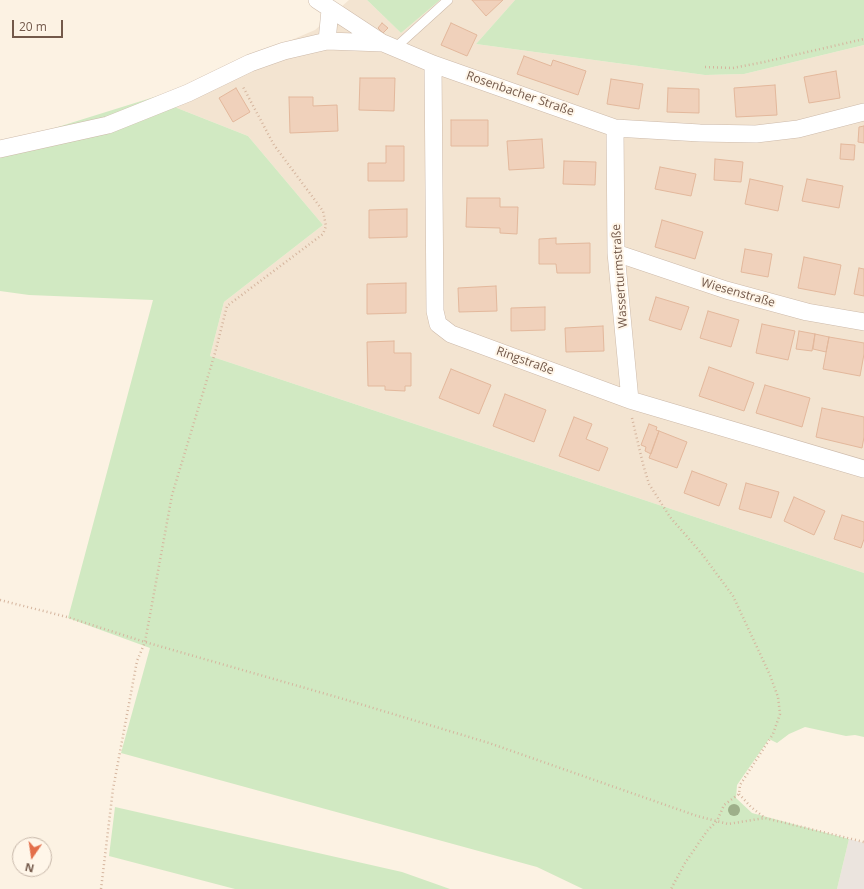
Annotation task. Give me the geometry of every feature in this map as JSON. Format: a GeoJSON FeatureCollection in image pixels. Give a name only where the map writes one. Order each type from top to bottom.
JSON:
{"type":"FeatureCollection","features":[{"type":"Feature","properties":{"kind":"street"},"geometry":{"type":"LineString","coordinates":[[323,5],[389,46]]}},
{"type":"Feature","properties":{"kind":"street"},"geometry":{"type":"LineString","coordinates":[[323,5],[327,41]]}},
{"type":"Feature","properties":{"kind":"street","name":"Rosenbacher Straße"},"geometry":{"type":"LineString","coordinates":[[0,149],[108,125],[188,93],[250,63],[284,51],[327,41],[389,46],[432,64],[615,128],[700,133],[756,134],[798,129],[864,112]]}},
{"type":"Feature","properties":{"kind":"street","name":"Ringstraße"},"geometry":{"type":"LineString","coordinates":[[432,64],[435,311],[438,324],[451,334],[630,400],[864,469]]}},
{"type":"Feature","properties":{"kind":"street","name":"Wasserturmstraße"},"geometry":{"type":"LineString","coordinates":[[615,128],[616,253],[630,400]]}},
{"type":"Feature","properties":{"kind":"street","name":"Wiesenstraße"},"geometry":{"type":"LineString","coordinates":[[616,253],[726,290],[807,312],[864,322]]}},
{"type":"Feature","properties":{"kind":"lane"},"geometry":{"type":"LineString","coordinates":[[389,46],[448,0]]}},
{"type":"Feature","properties":{"kind":"path"},"geometry":{"type":"LineString","coordinates":[[705,68],[733,68],[864,39]]}},
{"type":"Feature","properties":{"kind":"path"},"geometry":{"type":"LineString","coordinates":[[101,889],[113,789],[137,661],[145,642],[172,495],[215,353],[227,306],[323,234],[326,226],[323,211],[274,145],[234,71]]}},
{"type":"Feature","properties":{"kind":"path"},"geometry":{"type":"LineString","coordinates":[[630,400],[634,427],[650,484],[670,517],[702,554],[733,596],[770,675],[778,697],[780,714],[773,734],[740,785],[738,794],[724,805],[717,821],[707,831],[685,863],[671,889]]}},
{"type":"Feature","properties":{"kind":"path"},"geometry":{"type":"LineString","coordinates":[[0,600],[67,617],[145,642],[340,698],[488,743],[697,816],[728,824],[765,818],[864,842]]}},
{"type":"Feature","properties":{"kind":"path"},"geometry":{"type":"LineString","coordinates":[[738,794],[765,818]]}},
{"type":"Feature","properties":{"kind":"shaded area"},"geometry":{"type":"Polygon","coordinates":[[[349,0],[367,0],[401,33],[440,0],[515,0],[476,44],[705,75],[744,74],[864,45],[864,573],[210,356],[224,302],[323,225],[248,136],[177,108],[167,93],[315,30],[349,0]]]}},
{"type":"Feature","properties":{"kind":"shaded area"},"geometry":{"type":"Polygon","coordinates":[[[849,839],[864,843],[864,889],[837,889],[849,839]]]}},
{"type":"Feature","properties":{"kind":"green space"},"geometry":{"type":"Polygon","coordinates":[[[367,0],[440,0],[401,33],[367,0]]]}},
{"type":"Feature","properties":{"kind":"green space"},"geometry":{"type":"Polygon","coordinates":[[[515,0],[864,0],[864,45],[744,74],[705,75],[476,44],[515,0]]]}},
{"type":"Feature","properties":{"kind":"green space"},"geometry":{"type":"Polygon","coordinates":[[[167,93],[177,108],[248,136],[323,225],[224,302],[210,356],[864,573],[864,737],[855,735],[846,736],[805,727],[789,734],[777,743],[769,739],[737,785],[736,798],[752,813],[849,839],[837,889],[583,889],[537,867],[121,753],[150,648],[68,618],[153,300],[29,295],[0,291],[0,145],[167,93]]]}},
{"type":"Feature","properties":{"kind":"green space"},"geometry":{"type":"Polygon","coordinates":[[[115,807],[402,872],[450,889],[235,889],[109,856],[115,807]]]}},
{"type":"Feature","properties":{"kind":"building"},"geometry":{"type":"Polygon","coordinates":[[[472,0],[503,0],[486,16],[472,0]]]}},
{"type":"Feature","properties":{"kind":"building"},"geometry":{"type":"Polygon","coordinates":[[[382,23],[388,28],[383,33],[378,28],[382,23]]]}},
{"type":"Feature","properties":{"kind":"building"},"geometry":{"type":"Polygon","coordinates":[[[451,23],[477,35],[467,56],[441,45],[451,23]]]}},
{"type":"Feature","properties":{"kind":"building"},"geometry":{"type":"Polygon","coordinates":[[[524,56],[551,66],[553,60],[586,71],[578,95],[517,74],[524,56]]]}},
{"type":"Feature","properties":{"kind":"building"},"geometry":{"type":"Polygon","coordinates":[[[836,71],[840,98],[809,103],[804,77],[836,71]]]}},
{"type":"Feature","properties":{"kind":"building"},"geometry":{"type":"Polygon","coordinates":[[[360,78],[395,78],[394,111],[359,110],[360,78]]]}},
{"type":"Feature","properties":{"kind":"building"},"geometry":{"type":"Polygon","coordinates":[[[611,79],[643,84],[639,109],[607,104],[611,79]]]}},
{"type":"Feature","properties":{"kind":"building"},"geometry":{"type":"Polygon","coordinates":[[[775,85],[777,115],[736,117],[734,88],[775,85]]]}},
{"type":"Feature","properties":{"kind":"building"},"geometry":{"type":"Polygon","coordinates":[[[236,88],[250,112],[233,122],[219,98],[236,88]]]}},
{"type":"Feature","properties":{"kind":"building"},"geometry":{"type":"Polygon","coordinates":[[[668,88],[699,89],[699,113],[667,112],[668,88]]]}},
{"type":"Feature","properties":{"kind":"building"},"geometry":{"type":"Polygon","coordinates":[[[289,97],[313,97],[313,106],[337,105],[338,131],[290,133],[289,97]]]}},
{"type":"Feature","properties":{"kind":"building"},"geometry":{"type":"Polygon","coordinates":[[[451,120],[488,120],[488,146],[451,146],[451,120]]]}},
{"type":"Feature","properties":{"kind":"building"},"geometry":{"type":"Polygon","coordinates":[[[864,126],[864,143],[858,142],[859,127],[864,126]]]}},
{"type":"Feature","properties":{"kind":"building"},"geometry":{"type":"Polygon","coordinates":[[[542,139],[544,168],[509,170],[507,141],[542,139]]]}},
{"type":"Feature","properties":{"kind":"building"},"geometry":{"type":"Polygon","coordinates":[[[841,144],[855,145],[854,160],[840,159],[841,144]]]}},
{"type":"Feature","properties":{"kind":"building"},"geometry":{"type":"Polygon","coordinates":[[[386,146],[404,146],[404,181],[368,181],[368,163],[386,163],[386,146]]]}},
{"type":"Feature","properties":{"kind":"building"},"geometry":{"type":"Polygon","coordinates":[[[715,159],[743,162],[741,182],[714,180],[715,159]]]}},
{"type":"Feature","properties":{"kind":"building"},"geometry":{"type":"Polygon","coordinates":[[[564,161],[596,162],[595,185],[563,184],[564,161]]]}},
{"type":"Feature","properties":{"kind":"building"},"geometry":{"type":"Polygon","coordinates":[[[660,167],[696,174],[691,196],[655,189],[660,167]]]}},
{"type":"Feature","properties":{"kind":"building"},"geometry":{"type":"Polygon","coordinates":[[[750,179],[783,186],[778,211],[745,204],[750,179]]]}},
{"type":"Feature","properties":{"kind":"building"},"geometry":{"type":"Polygon","coordinates":[[[807,179],[843,186],[839,208],[802,201],[807,179]]]}},
{"type":"Feature","properties":{"kind":"building"},"geometry":{"type":"Polygon","coordinates":[[[467,198],[500,198],[500,207],[518,207],[517,234],[500,233],[500,228],[466,227],[467,198]]]}},
{"type":"Feature","properties":{"kind":"building"},"geometry":{"type":"Polygon","coordinates":[[[407,209],[407,237],[369,238],[369,210],[407,209]]]}},
{"type":"Feature","properties":{"kind":"building"},"geometry":{"type":"Polygon","coordinates":[[[662,220],[703,232],[695,259],[655,247],[662,220]]]}},
{"type":"Feature","properties":{"kind":"building"},"geometry":{"type":"Polygon","coordinates":[[[556,238],[556,244],[590,243],[590,273],[557,273],[556,264],[539,264],[539,239],[556,238]]]}},
{"type":"Feature","properties":{"kind":"building"},"geometry":{"type":"Polygon","coordinates":[[[745,249],[772,254],[768,277],[741,272],[745,249]]]}},
{"type":"Feature","properties":{"kind":"building"},"geometry":{"type":"Polygon","coordinates":[[[804,257],[841,265],[835,295],[798,288],[804,257]]]}},
{"type":"Feature","properties":{"kind":"building"},"geometry":{"type":"Polygon","coordinates":[[[859,268],[864,269],[864,296],[854,294],[859,268]]]}},
{"type":"Feature","properties":{"kind":"building"},"geometry":{"type":"Polygon","coordinates":[[[406,283],[406,313],[367,314],[367,284],[406,283]]]}},
{"type":"Feature","properties":{"kind":"building"},"geometry":{"type":"Polygon","coordinates":[[[496,286],[497,311],[459,312],[458,288],[496,286]]]}},
{"type":"Feature","properties":{"kind":"building"},"geometry":{"type":"Polygon","coordinates":[[[656,297],[689,307],[681,330],[649,320],[656,297]]]}},
{"type":"Feature","properties":{"kind":"building"},"geometry":{"type":"Polygon","coordinates":[[[545,307],[545,330],[511,331],[511,308],[545,307]]]}},
{"type":"Feature","properties":{"kind":"building"},"geometry":{"type":"Polygon","coordinates":[[[708,311],[739,320],[731,347],[700,338],[708,311]]]}},
{"type":"Feature","properties":{"kind":"building"},"geometry":{"type":"Polygon","coordinates":[[[762,324],[795,331],[788,360],[756,353],[762,324]]]}},
{"type":"Feature","properties":{"kind":"building"},"geometry":{"type":"Polygon","coordinates":[[[603,326],[604,351],[566,352],[565,328],[603,326]]]}},
{"type":"Feature","properties":{"kind":"building"},"geometry":{"type":"Polygon","coordinates":[[[799,331],[815,334],[812,351],[796,349],[799,331]]]}},
{"type":"Feature","properties":{"kind":"building"},"geometry":{"type":"Polygon","coordinates":[[[815,334],[829,337],[826,352],[813,349],[815,334]]]}},
{"type":"Feature","properties":{"kind":"building"},"geometry":{"type":"Polygon","coordinates":[[[829,337],[864,343],[864,354],[860,376],[823,369],[829,337]]]}},
{"type":"Feature","properties":{"kind":"building"},"geometry":{"type":"Polygon","coordinates":[[[394,341],[394,353],[411,353],[411,386],[405,386],[405,391],[385,390],[385,386],[368,386],[367,342],[394,341]]]}},
{"type":"Feature","properties":{"kind":"building"},"geometry":{"type":"Polygon","coordinates":[[[709,367],[754,383],[744,411],[699,396],[709,367]]]}},
{"type":"Feature","properties":{"kind":"building"},"geometry":{"type":"Polygon","coordinates":[[[451,369],[491,385],[479,414],[439,398],[451,369]]]}},
{"type":"Feature","properties":{"kind":"building"},"geometry":{"type":"Polygon","coordinates":[[[765,385],[810,398],[802,427],[756,413],[765,385]]]}},
{"type":"Feature","properties":{"kind":"building"},"geometry":{"type":"Polygon","coordinates":[[[505,394],[546,410],[534,442],[493,426],[505,394]]]}},
{"type":"Feature","properties":{"kind":"building"},"geometry":{"type":"Polygon","coordinates":[[[822,408],[864,417],[864,437],[862,448],[816,437],[822,408]]]}},
{"type":"Feature","properties":{"kind":"building"},"geometry":{"type":"Polygon","coordinates":[[[574,417],[592,424],[586,439],[608,448],[599,471],[559,456],[574,417]]]}},
{"type":"Feature","properties":{"kind":"building"},"geometry":{"type":"Polygon","coordinates":[[[649,424],[657,427],[656,430],[659,431],[651,454],[645,451],[646,447],[641,445],[649,424]]]}},
{"type":"Feature","properties":{"kind":"building"},"geometry":{"type":"Polygon","coordinates":[[[659,431],[687,442],[677,468],[649,458],[659,431]]]}},
{"type":"Feature","properties":{"kind":"building"},"geometry":{"type":"Polygon","coordinates":[[[692,471],[727,484],[719,506],[684,493],[692,471]]]}},
{"type":"Feature","properties":{"kind":"building"},"geometry":{"type":"Polygon","coordinates":[[[746,483],[779,492],[771,518],[739,509],[746,483]]]}},
{"type":"Feature","properties":{"kind":"building"},"geometry":{"type":"Polygon","coordinates":[[[794,497],[825,511],[814,535],[784,521],[794,497]]]}},
{"type":"Feature","properties":{"kind":"building"},"geometry":{"type":"Polygon","coordinates":[[[842,515],[864,522],[864,539],[861,548],[834,539],[842,515]]]}}]}
